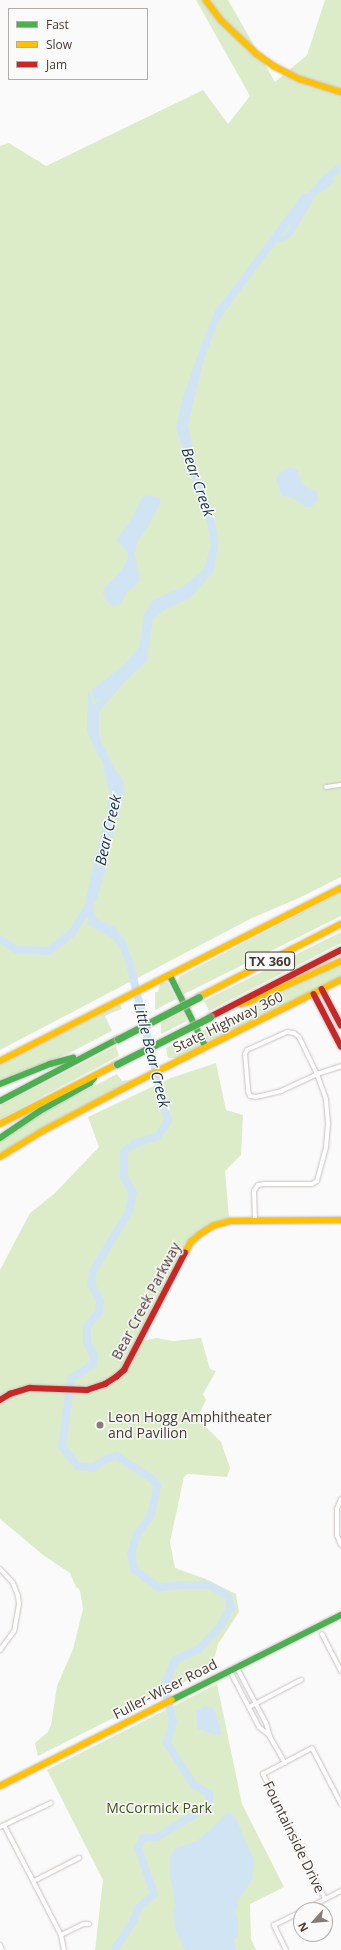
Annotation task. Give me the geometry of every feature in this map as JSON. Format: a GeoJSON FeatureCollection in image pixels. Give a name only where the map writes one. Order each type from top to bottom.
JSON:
{"type":"FeatureCollection","features":[{"type":"Feature","properties":{"kind":"main road"},"geometry":{"type":"LineString","coordinates":[[206,0],[222,21],[257,54],[274,66],[321,88],[341,92]]}},
{"type":"Feature","properties":{"kind":"main road"},"geometry":{"type":"LineString","coordinates":[[0,1061],[341,888]]}},
{"type":"Feature","properties":{"kind":"main road","name":"TX 360"},"geometry":{"type":"LineString","coordinates":[[0,1101],[86,1054],[341,924]]}},
{"type":"Feature","properties":{"kind":"main road","name":"TX 360"},"geometry":{"type":"LineString","coordinates":[[0,1124],[341,950]]}},
{"type":"Feature","properties":{"kind":"main road"},"geometry":{"type":"LineString","coordinates":[[232,1006],[250,1002],[341,961]]}},
{"type":"Feature","properties":{"kind":"main road"},"geometry":{"type":"LineString","coordinates":[[170,975],[206,1047]]}},
{"type":"Feature","properties":{"kind":"main road","name":"State Highway 360"},"geometry":{"type":"LineString","coordinates":[[0,1157],[43,1131],[132,1084],[341,980]]}},
{"type":"Feature","properties":{"kind":"main road"},"geometry":{"type":"LineString","coordinates":[[322,989],[341,1026]]}},
{"type":"Feature","properties":{"kind":"main road"},"geometry":{"type":"LineString","coordinates":[[314,994],[341,1046]]}},
{"type":"Feature","properties":{"kind":"main road"},"geometry":{"type":"LineString","coordinates":[[0,1084],[50,1064],[86,1054]]}},
{"type":"Feature","properties":{"kind":"main road"},"geometry":{"type":"LineString","coordinates":[[0,1138],[40,1111],[90,1083],[99,1073]]}},
{"type":"Feature","properties":{"kind":"main road","name":"Bear Creek Parkway"},"geometry":{"type":"LineString","coordinates":[[0,1400],[10,1394],[30,1388],[76,1391],[96,1388],[105,1384],[124,1370],[184,1256],[196,1237],[213,1226],[230,1221],[341,1220]]}},
{"type":"Feature","properties":{"kind":"main road","name":"Fuller-Wiser Road"},"geometry":{"type":"LineString","coordinates":[[0,1786],[341,1615]]}},
{"type":"Feature","properties":{"kind":"street"},"geometry":{"type":"LineString","coordinates":[[326,787],[341,785]]}},
{"type":"Feature","properties":{"kind":"street"},"geometry":{"type":"LineString","coordinates":[[255,1220],[254,1191],[258,1185],[312,1184],[317,1182],[320,1176],[326,1147],[328,1123],[326,1099],[317,1074],[299,1037],[294,1033],[286,1032],[247,1050],[245,1054],[248,1091],[250,1096],[256,1097],[281,1092],[317,1074],[341,1066]]}},
{"type":"Feature","properties":{"kind":"street"},"geometry":{"type":"LineString","coordinates":[[341,1499],[337,1509],[338,1535],[341,1545]]}},
{"type":"Feature","properties":{"kind":"street"},"geometry":{"type":"LineString","coordinates":[[0,1569],[13,1583],[19,1604],[14,1631],[0,1650]]}},
{"type":"Feature","properties":{"kind":"street"},"geometry":{"type":"LineString","coordinates":[[322,1634],[341,1671]]}},
{"type":"Feature","properties":{"kind":"street"},"geometry":{"type":"LineString","coordinates":[[234,1669],[256,1703],[266,1723],[270,1737],[285,1763],[312,1748],[341,1804]]}},
{"type":"Feature","properties":{"kind":"street"},"geometry":{"type":"LineString","coordinates":[[234,1669],[249,1707],[259,1727],[270,1737]]}},
{"type":"Feature","properties":{"kind":"street"},"geometry":{"type":"LineString","coordinates":[[249,1707],[301,1680]]}},
{"type":"Feature","properties":{"kind":"street","name":"Fountainside Drive"},"geometry":{"type":"LineString","coordinates":[[285,1763],[263,1774],[325,1899]]}},
{"type":"Feature","properties":{"kind":"street"},"geometry":{"type":"LineString","coordinates":[[51,1803],[2,1826],[34,1881],[61,1935],[64,1950]]}},
{"type":"Feature","properties":{"kind":"street"},"geometry":{"type":"LineString","coordinates":[[34,1881],[78,1858]]}},
{"type":"Feature","properties":{"kind":"street"},"geometry":{"type":"LineString","coordinates":[[319,1902],[341,1891]]}},
{"type":"Feature","properties":{"kind":"street"},"geometry":{"type":"LineString","coordinates":[[286,1950],[274,1925],[293,1916]]}},
{"type":"Feature","properties":{"kind":"street"},"geometry":{"type":"LineString","coordinates":[[61,1935],[84,1924],[89,1924]]}},
{"type":"Feature","properties":{"kind":"street"},"geometry":{"type":"LineString","coordinates":[[0,1945],[2,1950]]}},
{"type":"Feature","properties":{"kind":"green space"},"geometry":{"type":"Polygon","coordinates":[[[196,0],[228,0],[275,82],[307,55],[325,0],[341,0],[341,877],[299,898],[252,918],[0,1050],[0,146],[9,143],[46,166],[203,90],[228,124],[250,96],[196,0]]]}},
{"type":"Feature","properties":{"kind":"green space"},"geometry":{"type":"Polygon","coordinates":[[[341,892],[341,916],[184,994],[178,983],[179,977],[341,892]]]}},
{"type":"Feature","properties":{"kind":"green space"},"geometry":{"type":"Polygon","coordinates":[[[341,932],[341,943],[209,1011],[204,1001],[341,932]]]}},
{"type":"Feature","properties":{"kind":"green space"},"geometry":{"type":"Polygon","coordinates":[[[341,964],[341,976],[211,1041],[206,1039],[202,1031],[284,989],[341,964]]]}},
{"type":"Feature","properties":{"kind":"green space"},"geometry":{"type":"Polygon","coordinates":[[[164,982],[168,983],[176,999],[155,1010],[155,992],[158,992],[160,984],[164,982]]]}},
{"type":"Feature","properties":{"kind":"green space"},"geometry":{"type":"Polygon","coordinates":[[[120,1004],[122,1009],[105,1016],[112,1031],[69,1053],[0,1082],[0,1065],[120,1004]]]}},
{"type":"Feature","properties":{"kind":"green space"},"geometry":{"type":"Polygon","coordinates":[[[183,1012],[187,1021],[161,1034],[161,1023],[183,1012]]]}},
{"type":"Feature","properties":{"kind":"green space"},"geometry":{"type":"Polygon","coordinates":[[[194,1034],[199,1044],[198,1049],[176,1060],[174,1058],[168,1058],[166,1048],[194,1034]]]}},
{"type":"Feature","properties":{"kind":"green space"},"geometry":{"type":"Polygon","coordinates":[[[116,1046],[119,1056],[0,1119],[0,1106],[116,1046]]]}},
{"type":"Feature","properties":{"kind":"green space"},"geometry":{"type":"Polygon","coordinates":[[[216,1063],[226,1110],[243,1115],[241,1155],[225,1171],[229,1217],[212,1224],[190,1239],[138,1337],[146,1340],[157,1338],[173,1341],[201,1338],[210,1369],[216,1371],[203,1394],[206,1400],[197,1418],[221,1442],[230,1468],[227,1477],[188,1474],[184,1477],[170,1542],[175,1568],[206,1579],[236,1594],[239,1612],[218,1644],[212,1668],[38,1756],[35,1743],[48,1732],[51,1725],[57,1686],[73,1649],[83,1609],[80,1591],[76,1587],[70,1573],[43,1555],[0,1519],[0,1270],[30,1213],[54,1194],[99,1147],[88,1117],[171,1078],[216,1063]]]}},
{"type":"Feature","properties":{"kind":"green space"},"geometry":{"type":"Polygon","coordinates":[[[117,1074],[122,1081],[130,1080],[131,1082],[40,1129],[0,1154],[0,1141],[40,1114],[117,1074]]]}},
{"type":"Feature","properties":{"kind":"green space","name":"McCormick Park"},"geometry":{"type":"Polygon","coordinates":[[[217,1684],[242,1804],[284,1887],[250,1904],[251,1939],[256,1950],[95,1950],[103,1880],[47,1770],[217,1684]]]}},
{"type":"Feature","properties":{"kind":"water"},"geometry":{"type":"Polygon","coordinates":[[[327,174],[335,182],[314,197],[291,237],[279,243],[276,241],[287,232],[303,198],[327,174]]]}},
{"type":"Feature","properties":{"kind":"water"},"geometry":{"type":"Polygon","coordinates":[[[222,302],[226,308],[215,330],[203,363],[188,425],[197,469],[213,512],[219,542],[214,571],[190,598],[166,609],[153,619],[147,661],[128,679],[94,702],[91,690],[125,664],[139,647],[144,615],[153,600],[182,587],[204,569],[211,544],[206,518],[176,428],[182,400],[196,359],[215,310],[222,302]]]}},
{"type":"Feature","properties":{"kind":"water"},"geometry":{"type":"Polygon","coordinates":[[[289,467],[298,470],[300,480],[304,486],[318,492],[318,500],[311,507],[306,507],[295,499],[281,495],[276,479],[279,473],[289,467]]]}},
{"type":"Feature","properties":{"kind":"water"},"geometry":{"type":"Polygon","coordinates":[[[146,495],[159,498],[161,502],[148,527],[138,540],[135,554],[140,581],[128,591],[120,605],[112,606],[105,599],[103,594],[104,589],[123,568],[128,558],[128,553],[116,540],[129,523],[142,497],[146,495]]]}},
{"type":"Feature","properties":{"kind":"water"},"geometry":{"type":"Polygon","coordinates":[[[90,691],[102,746],[108,757],[99,758],[87,732],[88,693],[90,691]]]}},
{"type":"Feature","properties":{"kind":"water"},"geometry":{"type":"Polygon","coordinates":[[[111,765],[123,779],[125,794],[118,819],[107,812],[109,792],[103,767],[111,765]]]}},
{"type":"Feature","properties":{"kind":"water"},"geometry":{"type":"Polygon","coordinates":[[[105,816],[117,823],[111,841],[105,873],[96,902],[85,902],[105,816]]]}},
{"type":"Feature","properties":{"kind":"water"},"geometry":{"type":"Polygon","coordinates":[[[90,919],[120,938],[128,948],[134,970],[129,971],[121,951],[114,940],[87,924],[90,919]]]}},
{"type":"Feature","properties":{"kind":"water"},"geometry":{"type":"Polygon","coordinates":[[[204,1706],[211,1707],[215,1710],[220,1727],[220,1736],[197,1729],[196,1711],[204,1706]]]}},
{"type":"Feature","properties":{"kind":"water"},"geometry":{"type":"Polygon","coordinates":[[[227,1812],[235,1816],[254,1860],[252,1875],[254,1877],[237,1902],[238,1907],[235,1912],[238,1920],[238,1936],[234,1940],[236,1950],[185,1950],[176,1932],[173,1912],[175,1903],[170,1877],[170,1857],[174,1849],[196,1841],[209,1831],[227,1812]]]}},
{"type":"Feature","properties":{"kind":"waterway","name":"Bear Creek"},"geometry":{"type":"LineString","coordinates":[[321,183],[341,167]]}},
{"type":"Feature","properties":{"kind":"waterway","name":"Bear Creek"},"geometry":{"type":"LineString","coordinates":[[219,313],[305,197]]}},
{"type":"Feature","properties":{"kind":"waterway","name":"Bear Creek"},"geometry":{"type":"LineString","coordinates":[[95,730],[95,710],[121,680]]}},
{"type":"Feature","properties":{"kind":"waterway","name":"Bear Creek"},"geometry":{"type":"LineString","coordinates":[[100,748],[113,775]]}},
{"type":"Feature","properties":{"kind":"waterway"},"geometry":{"type":"LineString","coordinates":[[0,939],[17,950],[49,951],[72,933],[90,904]]}},
{"type":"Feature","properties":{"kind":"waterway","name":"Little Bear Creek"},"geometry":{"type":"LineString","coordinates":[[89,908],[93,921],[112,930],[123,944]]}},
{"type":"Feature","properties":{"kind":"waterway","name":"Little Bear Creek"},"geometry":{"type":"LineString","coordinates":[[116,1950],[116,1947],[133,1922],[138,1908],[154,1894],[138,1848],[143,1838],[157,1837],[209,1806],[209,1794],[193,1784],[167,1743],[173,1721],[164,1686],[175,1660],[199,1649],[221,1625],[231,1607],[228,1596],[208,1585],[182,1585],[159,1588],[134,1569],[131,1554],[136,1536],[151,1515],[157,1486],[152,1479],[117,1456],[108,1458],[92,1468],[77,1466],[62,1446],[71,1379],[93,1364],[94,1356],[87,1342],[87,1326],[99,1312],[100,1301],[91,1284],[93,1271],[129,1211],[133,1193],[124,1177],[124,1152],[134,1144],[158,1136],[168,1121],[129,961]]}},
{"type":"Feature","properties":{"kind":"traffic: fast"},"geometry":{"type":"LineString","coordinates":[[170,975],[206,1047]]}},
{"type":"Feature","properties":{"kind":"traffic: fast"},"geometry":{"type":"LineString","coordinates":[[118,1039],[199,997]]}},
{"type":"Feature","properties":{"kind":"traffic: fast"},"geometry":{"type":"LineString","coordinates":[[117,1064],[210,1017]]}},
{"type":"Feature","properties":{"kind":"traffic: fast"},"geometry":{"type":"LineString","coordinates":[[0,1101],[118,1039]]}},
{"type":"Feature","properties":{"kind":"traffic: fast"},"geometry":{"type":"LineString","coordinates":[[0,1084],[50,1064],[73,1058]]}},
{"type":"Feature","properties":{"kind":"traffic: fast"},"geometry":{"type":"LineString","coordinates":[[0,1138],[40,1111],[90,1083],[94,1078]]}},
{"type":"Feature","properties":{"kind":"traffic: fast"},"geometry":{"type":"LineString","coordinates":[[172,1700],[341,1615]]}},
{"type":"Feature","properties":{"kind":"traffic: slow"},"geometry":{"type":"LineString","coordinates":[[206,0],[222,21],[257,54],[274,66],[300,79],[341,92]]}},
{"type":"Feature","properties":{"kind":"traffic: slow"},"geometry":{"type":"LineString","coordinates":[[0,1061],[341,888]]}},
{"type":"Feature","properties":{"kind":"traffic: slow"},"geometry":{"type":"LineString","coordinates":[[199,997],[341,924]]}},
{"type":"Feature","properties":{"kind":"traffic: slow"},"geometry":{"type":"LineString","coordinates":[[240,1004],[249,1002],[341,961]]}},
{"type":"Feature","properties":{"kind":"traffic: slow"},"geometry":{"type":"LineString","coordinates":[[0,1157],[43,1131],[132,1084],[341,980]]}},
{"type":"Feature","properties":{"kind":"traffic: slow"},"geometry":{"type":"LineString","coordinates":[[0,1124],[117,1064]]}},
{"type":"Feature","properties":{"kind":"traffic: slow"},"geometry":{"type":"LineString","coordinates":[[185,1253],[191,1242],[199,1235],[213,1226],[230,1221],[341,1220]]}},
{"type":"Feature","properties":{"kind":"traffic: slow"},"geometry":{"type":"LineString","coordinates":[[0,1786],[172,1700]]}},
{"type":"Feature","properties":{"kind":"traffic: jam"},"geometry":{"type":"LineString","coordinates":[[210,1017],[341,950]]}},
{"type":"Feature","properties":{"kind":"traffic: jam"},"geometry":{"type":"LineString","coordinates":[[322,989],[341,1025]]}},
{"type":"Feature","properties":{"kind":"traffic: jam"},"geometry":{"type":"LineString","coordinates":[[314,994],[341,1046]]}},
{"type":"Feature","properties":{"kind":"traffic: jam"},"geometry":{"type":"LineString","coordinates":[[0,1400],[10,1394],[30,1388],[87,1390],[105,1384],[116,1377],[124,1370],[185,1253]]}},
{"type":"Feature","properties":{"kind":"place","name":"Leon Hogg Amphitheater and Pavilion"},"geometry":{"type":"Point","coordinates":[100,1425]}}]}
